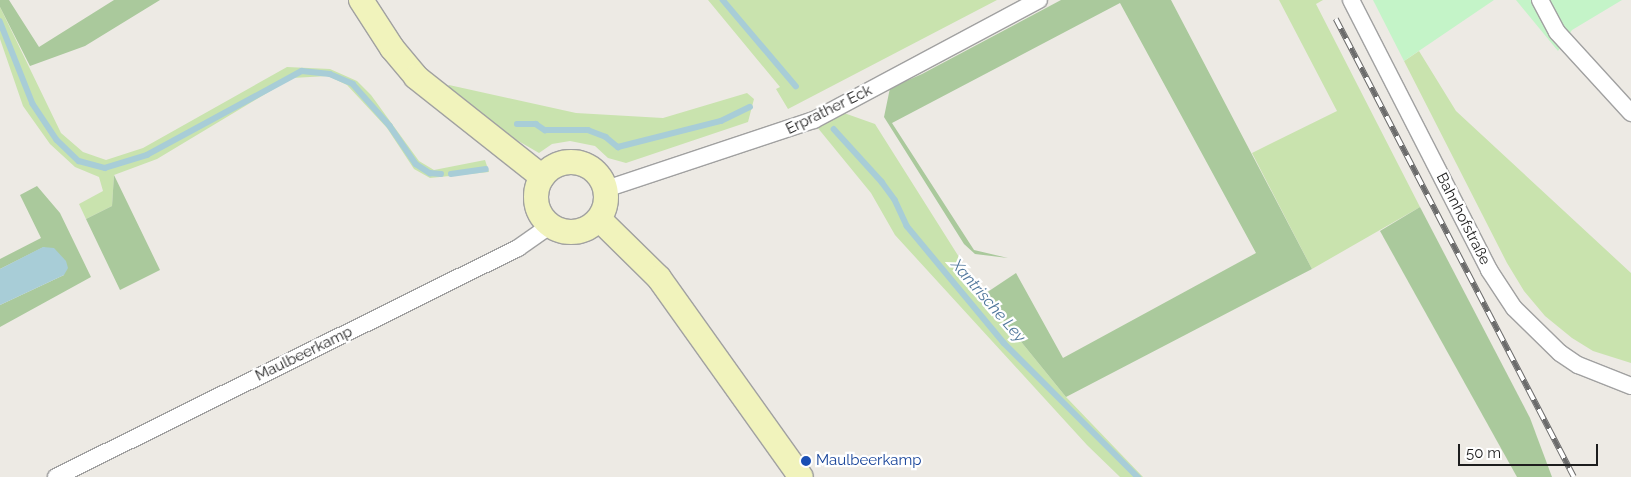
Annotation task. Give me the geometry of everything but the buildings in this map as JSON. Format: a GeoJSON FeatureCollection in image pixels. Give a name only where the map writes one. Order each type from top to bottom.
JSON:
{"type":"FeatureCollection","features":[{"type":"Feature","properties":{"kind":"street"},"geometry":{"type":"LineString","coordinates":[[361,0],[392,48],[416,77],[542,177]]}},
{"type":"Feature","properties":{"kind":"street","name":"Erprather Eck"},"geometry":{"type":"LineString","coordinates":[[606,190],[814,120],[1039,0]]}},
{"type":"Feature","properties":{"kind":"street","name":"Bahnhofstraße"},"geometry":{"type":"LineString","coordinates":[[1351,0],[1489,270],[1514,308],[1560,353],[1578,365],[1631,386]]}},
{"type":"Feature","properties":{"kind":"street"},"geometry":{"type":"LineString","coordinates":[[1540,0],[1557,32],[1631,113]]}},
{"type":"Feature","properties":{"kind":"street"},"geometry":{"type":"LineString","coordinates":[[578,163],[600,177],[606,190],[605,205],[599,219],[576,233],[562,232],[549,226],[536,204],[536,191],[542,177],[558,165],[578,163]]}},
{"type":"Feature","properties":{"kind":"street"},"geometry":{"type":"LineString","coordinates":[[599,219],[658,278],[801,477]]}},
{"type":"Feature","properties":{"kind":"street","name":"Maulbeerkamp"},"geometry":{"type":"LineString","coordinates":[[56,477],[518,248],[549,226]]}},
{"type":"Feature","properties":{"kind":"green space"},"geometry":{"type":"Polygon","coordinates":[[[0,0],[9,0],[39,47],[114,0],[160,0],[85,46],[30,66],[0,7],[0,0]]]}},
{"type":"Feature","properties":{"kind":"green space"},"geometry":{"type":"Polygon","coordinates":[[[708,0],[997,0],[788,109],[776,89],[780,87],[708,0]]]}},
{"type":"Feature","properties":{"kind":"green space"},"geometry":{"type":"Polygon","coordinates":[[[1061,0],[1171,0],[1312,269],[1066,397],[983,295],[1016,273],[1063,358],[1256,253],[1120,3],[892,123],[974,250],[1008,258],[975,254],[964,244],[884,117],[890,88],[922,74],[1061,0]]]}},
{"type":"Feature","properties":{"kind":"green space"},"geometry":{"type":"Polygon","coordinates":[[[1279,0],[1323,0],[1316,4],[1420,207],[1312,269],[1252,153],[1337,111],[1279,0]]]}},
{"type":"Feature","properties":{"kind":"green space"},"geometry":{"type":"Polygon","coordinates":[[[1373,0],[1494,0],[1404,61],[1373,0]]]}},
{"type":"Feature","properties":{"kind":"green space"},"geometry":{"type":"Polygon","coordinates":[[[1516,0],[1622,0],[1572,30],[1558,51],[1516,0]]]}},
{"type":"Feature","properties":{"kind":"green space"},"geometry":{"type":"Polygon","coordinates":[[[0,7],[61,133],[83,152],[106,160],[143,148],[287,67],[330,69],[357,81],[371,95],[419,161],[434,170],[485,160],[489,172],[430,178],[414,169],[387,128],[347,85],[328,76],[292,78],[157,159],[114,175],[112,206],[86,219],[79,204],[103,191],[99,177],[75,167],[50,144],[23,106],[0,39],[0,7]]]}},
{"type":"Feature","properties":{"kind":"green space"},"geometry":{"type":"Polygon","coordinates":[[[1419,51],[1456,111],[1631,273],[1631,363],[1593,351],[1572,338],[1545,316],[1524,291],[1507,263],[1404,61],[1419,51]]]}},
{"type":"Feature","properties":{"kind":"green space"},"geometry":{"type":"Polygon","coordinates":[[[449,85],[576,113],[663,118],[747,93],[754,99],[748,122],[626,163],[608,158],[595,146],[570,141],[552,144],[539,153],[489,124],[444,90],[449,85]]]}},
{"type":"Feature","properties":{"kind":"green space"},"geometry":{"type":"Polygon","coordinates":[[[844,113],[875,124],[983,295],[1066,397],[1143,477],[1120,477],[1087,445],[895,235],[871,193],[817,127],[844,113]]]}},
{"type":"Feature","properties":{"kind":"green space"},"geometry":{"type":"Polygon","coordinates":[[[114,175],[160,270],[120,290],[86,219],[112,206],[114,175]]]}},
{"type":"Feature","properties":{"kind":"green space"},"geometry":{"type":"Polygon","coordinates":[[[37,186],[60,213],[91,277],[0,327],[0,305],[64,275],[44,247],[0,269],[0,259],[41,238],[20,195],[37,186]]]}},
{"type":"Feature","properties":{"kind":"green space"},"geometry":{"type":"Polygon","coordinates":[[[1420,207],[1530,418],[1552,477],[1517,477],[1380,231],[1420,207]]]}},
{"type":"Feature","properties":{"kind":"water"},"geometry":{"type":"Polygon","coordinates":[[[43,247],[54,248],[66,261],[68,268],[64,275],[0,305],[0,269],[43,247]]]}},
{"type":"Feature","properties":{"kind":"waterway","name":"Xantrische Ley"},"geometry":{"type":"LineString","coordinates":[[723,0],[796,86]]}},
{"type":"Feature","properties":{"kind":"waterway"},"geometry":{"type":"LineString","coordinates":[[0,21],[33,104],[57,140],[79,161],[105,168],[147,155],[302,71],[330,74],[353,84],[390,126],[416,164],[430,173],[441,174]]}},
{"type":"Feature","properties":{"kind":"waterway"},"geometry":{"type":"LineString","coordinates":[[517,124],[536,124],[545,130],[588,130],[606,137],[618,147],[721,121],[750,107]]}},
{"type":"Feature","properties":{"kind":"waterway","name":"Xantrische Ley"},"geometry":{"type":"LineString","coordinates":[[834,129],[882,182],[895,200],[907,226],[1004,343],[1138,477]]}},
{"type":"Feature","properties":{"kind":"waterway"},"geometry":{"type":"LineString","coordinates":[[451,174],[486,169]]}},
{"type":"Feature","properties":{"kind":"railway"},"geometry":{"type":"LineString","coordinates":[[1336,19],[1574,477]]}},
{"type":"Feature","properties":{"kind":"place","name":"Maulbeerkamp"},"geometry":{"type":"Point","coordinates":[806,461]}}]}
